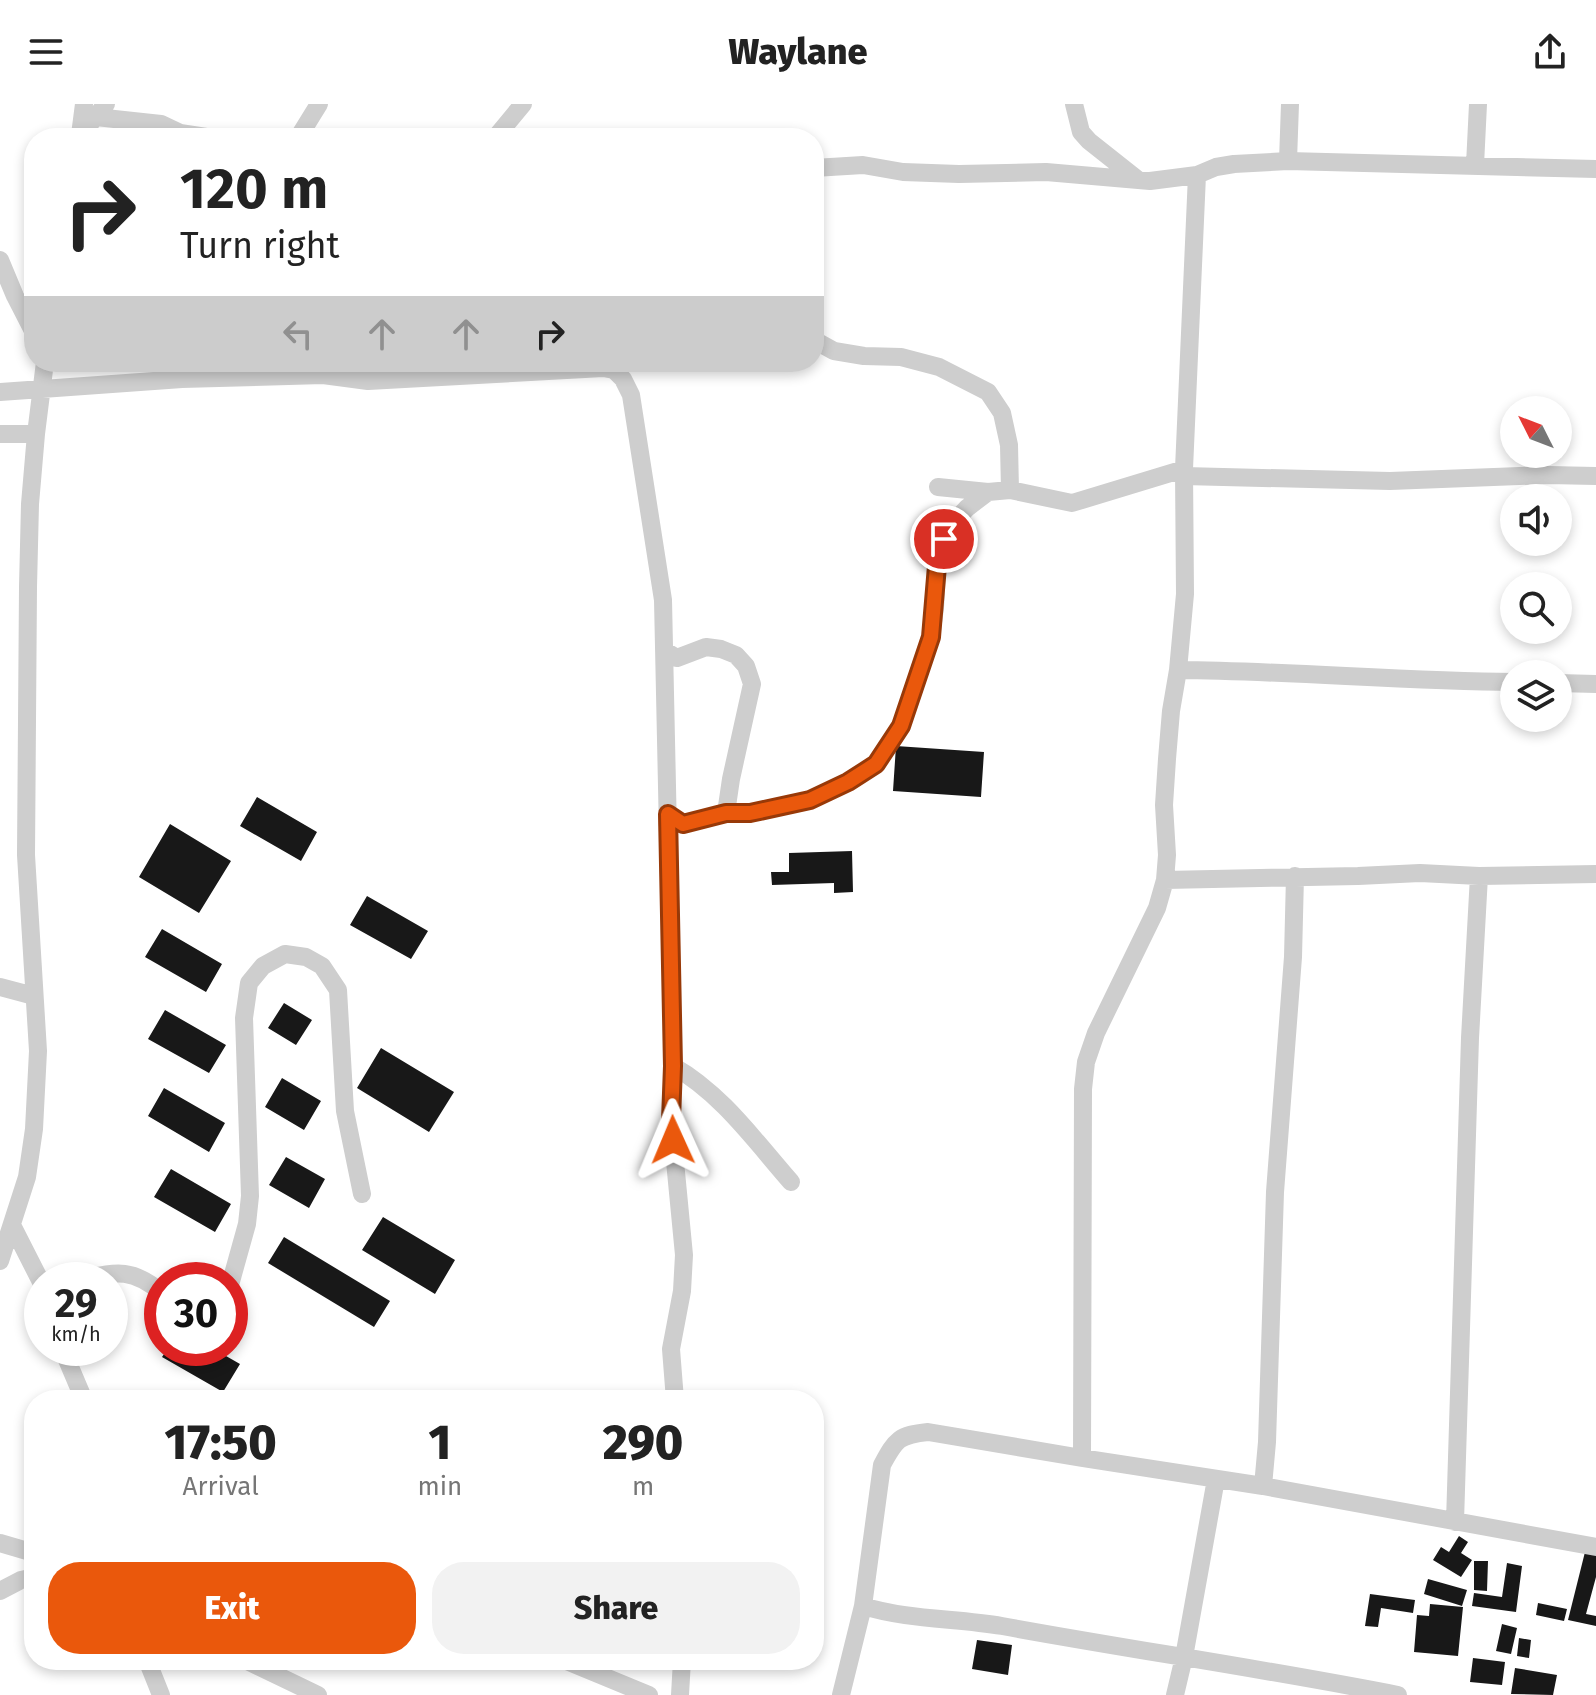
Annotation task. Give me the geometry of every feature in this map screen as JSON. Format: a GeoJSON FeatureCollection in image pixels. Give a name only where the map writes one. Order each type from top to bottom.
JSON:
{"type":"FeatureCollection","features":[{"type":"Feature","properties":{"kind":"street"},"geometry":{"type":"LineString","coordinates":[[304,128],[319,104]]}},
{"type":"Feature","properties":{"kind":"street"},"geometry":{"type":"LineString","coordinates":[[503,128],[523,104]]}},
{"type":"Feature","properties":{"kind":"street"},"geometry":{"type":"LineString","coordinates":[[1074,104],[1081,132],[1137,179]]}},
{"type":"Feature","properties":{"kind":"street"},"geometry":{"type":"LineString","coordinates":[[1288,161],[1290,104]]}},
{"type":"Feature","properties":{"kind":"street"},"geometry":{"type":"LineString","coordinates":[[1475,165],[1478,104]]}},
{"type":"Feature","properties":{"kind":"street"},"geometry":{"type":"LineString","coordinates":[[85,128],[95,108],[169,128]]}},
{"type":"Feature","properties":{"kind":"street"},"geometry":{"type":"LineString","coordinates":[[824,167],[863,165],[903,172],[959,174],[1046,172],[1150,181],[1197,175],[1234,164],[1288,161],[1596,169]]}},
{"type":"Feature","properties":{"kind":"street"},"geometry":{"type":"LineString","coordinates":[[1082,1458],[1083,1089],[1086,1062],[1096,1033],[1157,908],[1165,880],[1167,759],[1185,594],[1184,472],[1197,175]]}},
{"type":"Feature","properties":{"kind":"street"},"geometry":{"type":"LineString","coordinates":[[0,260],[24,314]]}},
{"type":"Feature","properties":{"kind":"street"},"geometry":{"type":"LineString","coordinates":[[824,346],[834,351],[901,357],[939,367],[988,392],[1002,413],[1009,445],[1010,490]]}},
{"type":"Feature","properties":{"kind":"street"},"geometry":{"type":"LineString","coordinates":[[0,1261],[27,1177],[34,1129],[38,1051],[26,839],[28,587],[30,504],[44,372]]}},
{"type":"Feature","properties":{"kind":"street"},"geometry":{"type":"LineString","coordinates":[[0,392],[182,379],[323,375],[368,381],[522,372]]}},
{"type":"Feature","properties":{"kind":"street"},"geometry":{"type":"LineString","coordinates":[[619,372],[627,386],[636,425],[663,600],[673,1066],[671,1120],[684,1255],[682,1291],[671,1349],[674,1390]]}},
{"type":"Feature","properties":{"kind":"street"},"geometry":{"type":"LineString","coordinates":[[0,434],[36,434]]}},
{"type":"Feature","properties":{"kind":"street"},"geometry":{"type":"LineString","coordinates":[[938,487],[988,492],[1010,490],[1072,503],[1184,472],[1390,481],[1596,476]]}},
{"type":"Feature","properties":{"kind":"street"},"geometry":{"type":"LineString","coordinates":[[668,814],[683,824],[726,813],[750,813],[810,800],[876,764],[901,726],[931,637],[938,554],[951,525],[988,492]]}},
{"type":"Feature","properties":{"kind":"street"},"geometry":{"type":"LineString","coordinates":[[665,651],[677,658],[706,647],[721,649],[736,655],[746,666],[752,684],[726,813]]}},
{"type":"Feature","properties":{"kind":"street"},"geometry":{"type":"LineString","coordinates":[[1178,670],[1500,682]]}},
{"type":"Feature","properties":{"kind":"street"},"geometry":{"type":"LineString","coordinates":[[1572,683],[1596,684]]}},
{"type":"Feature","properties":{"kind":"street"},"geometry":{"type":"LineString","coordinates":[[1165,880],[1420,873],[1479,876],[1596,874]]}},
{"type":"Feature","properties":{"kind":"street"},"geometry":{"type":"LineString","coordinates":[[1263,1486],[1275,1192],[1293,957],[1295,876]]}},
{"type":"Feature","properties":{"kind":"street"},"geometry":{"type":"LineString","coordinates":[[1455,1522],[1469,1053],[1479,876]]}},
{"type":"Feature","properties":{"kind":"street"},"geometry":{"type":"LineString","coordinates":[[236,1262],[247,1224],[250,1196],[244,1018],[249,983],[263,966],[285,954],[306,957],[322,966],[338,990],[345,1111],[362,1194]]}},
{"type":"Feature","properties":{"kind":"street"},"geometry":{"type":"LineString","coordinates":[[0,987],[34,996]]}},
{"type":"Feature","properties":{"kind":"street"},"geometry":{"type":"LineString","coordinates":[[673,1066],[715,1096],[791,1182]]}},
{"type":"Feature","properties":{"kind":"street"},"geometry":{"type":"LineString","coordinates":[[12,1225],[31,1262]]}},
{"type":"Feature","properties":{"kind":"street"},"geometry":{"type":"LineString","coordinates":[[70,1366],[80,1390]]}},
{"type":"Feature","properties":{"kind":"street"},"geometry":{"type":"LineString","coordinates":[[841,1695],[863,1606],[882,1465],[892,1446],[907,1434],[928,1432],[1263,1486],[1596,1547]]}},
{"type":"Feature","properties":{"kind":"street"},"geometry":{"type":"LineString","coordinates":[[1175,1695],[1216,1479]]}},
{"type":"Feature","properties":{"kind":"street"},"geometry":{"type":"LineString","coordinates":[[0,1543],[24,1550]]}},
{"type":"Feature","properties":{"kind":"street"},"geometry":{"type":"LineString","coordinates":[[0,1591],[24,1579]]}},
{"type":"Feature","properties":{"kind":"street"},"geometry":{"type":"LineString","coordinates":[[863,1606],[899,1614],[997,1625],[1398,1695]]}},
{"type":"Feature","properties":{"kind":"street"},"geometry":{"type":"LineString","coordinates":[[151,1670],[161,1695]]}},
{"type":"Feature","properties":{"kind":"street"},"geometry":{"type":"LineString","coordinates":[[266,1670],[318,1695]]}},
{"type":"Feature","properties":{"kind":"street"},"geometry":{"type":"LineString","coordinates":[[588,1670],[649,1695]]}},
{"type":"Feature","properties":{"kind":"street"},"geometry":{"type":"LineString","coordinates":[[680,1695],[681,1670]]}},
{"type":"Feature","properties":{"kind":"building"},"geometry":{"type":"Polygon","coordinates":[[[896,746],[984,752],[981,797],[893,791],[896,746]]]}},
{"type":"Feature","properties":{"kind":"building"},"geometry":{"type":"Polygon","coordinates":[[[257,797],[317,832],[301,861],[240,826],[257,797]]]}},
{"type":"Feature","properties":{"kind":"building"},"geometry":{"type":"Polygon","coordinates":[[[170,824],[231,861],[199,913],[139,877],[170,824]]]}},
{"type":"Feature","properties":{"kind":"building"},"geometry":{"type":"Polygon","coordinates":[[[852,851],[853,892],[834,893],[834,883],[772,885],[771,872],[789,872],[789,853],[852,851]]]}},
{"type":"Feature","properties":{"kind":"building"},"geometry":{"type":"Polygon","coordinates":[[[367,896],[428,931],[411,959],[350,925],[367,896]]]}},
{"type":"Feature","properties":{"kind":"building"},"geometry":{"type":"Polygon","coordinates":[[[162,929],[222,964],[206,992],[145,957],[162,929]]]}},
{"type":"Feature","properties":{"kind":"building"},"geometry":{"type":"Polygon","coordinates":[[[284,1003],[312,1020],[296,1045],[268,1028],[284,1003]]]}},
{"type":"Feature","properties":{"kind":"building"},"geometry":{"type":"Polygon","coordinates":[[[165,1010],[226,1045],[209,1073],[148,1039],[165,1010]]]}},
{"type":"Feature","properties":{"kind":"building"},"geometry":{"type":"Polygon","coordinates":[[[381,1048],[454,1092],[429,1132],[357,1088],[381,1048]]]}},
{"type":"Feature","properties":{"kind":"building"},"geometry":{"type":"Polygon","coordinates":[[[282,1078],[321,1101],[304,1130],[265,1107],[282,1078]]]}},
{"type":"Feature","properties":{"kind":"building"},"geometry":{"type":"Polygon","coordinates":[[[164,1088],[225,1123],[209,1152],[148,1116],[164,1088]]]}},
{"type":"Feature","properties":{"kind":"building"},"geometry":{"type":"Polygon","coordinates":[[[286,1157],[325,1179],[309,1208],[269,1185],[286,1157]]]}},
{"type":"Feature","properties":{"kind":"building"},"geometry":{"type":"Polygon","coordinates":[[[171,1169],[231,1204],[215,1232],[154,1197],[171,1169]]]}},
{"type":"Feature","properties":{"kind":"building"},"geometry":{"type":"Polygon","coordinates":[[[383,1217],[455,1260],[435,1294],[362,1250],[383,1217]]]}},
{"type":"Feature","properties":{"kind":"building"},"geometry":{"type":"Polygon","coordinates":[[[284,1237],[390,1301],[374,1327],[268,1263],[284,1237]]]}},
{"type":"Feature","properties":{"kind":"building"},"geometry":{"type":"Polygon","coordinates":[[[178,1366],[239,1366],[224,1390],[178,1366]]]}},
{"type":"Feature","properties":{"kind":"building"},"geometry":{"type":"Polygon","coordinates":[[[1459,1536],[1468,1542],[1461,1553],[1472,1560],[1461,1577],[1433,1560],[1441,1547],[1449,1552],[1459,1536]]]}},
{"type":"Feature","properties":{"kind":"building"},"geometry":{"type":"Polygon","coordinates":[[[1586,1548],[1596,1551],[1596,1577],[1586,1614],[1596,1616],[1596,1626],[1568,1620],[1586,1548]]]}},
{"type":"Feature","properties":{"kind":"building"},"geometry":{"type":"Polygon","coordinates":[[[1474,1561],[1488,1561],[1487,1591],[1474,1590],[1474,1561]]]}},
{"type":"Feature","properties":{"kind":"building"},"geometry":{"type":"Polygon","coordinates":[[[1507,1563],[1522,1566],[1516,1612],[1472,1606],[1474,1593],[1502,1597],[1507,1563]]]}},
{"type":"Feature","properties":{"kind":"building"},"geometry":{"type":"Polygon","coordinates":[[[1428,1579],[1467,1590],[1462,1606],[1424,1594],[1428,1579]]]}},
{"type":"Feature","properties":{"kind":"building"},"geometry":{"type":"Polygon","coordinates":[[[1370,1594],[1415,1600],[1413,1613],[1381,1608],[1378,1627],[1365,1626],[1370,1594]]]}},
{"type":"Feature","properties":{"kind":"building"},"geometry":{"type":"Polygon","coordinates":[[[1538,1603],[1567,1609],[1564,1621],[1536,1615],[1538,1603]]]}},
{"type":"Feature","properties":{"kind":"building"},"geometry":{"type":"Polygon","coordinates":[[[1430,1604],[1463,1607],[1458,1656],[1414,1652],[1417,1615],[1429,1616],[1430,1604]]]}},
{"type":"Feature","properties":{"kind":"building"},"geometry":{"type":"Polygon","coordinates":[[[1502,1624],[1517,1628],[1511,1654],[1496,1651],[1502,1624]]]}},
{"type":"Feature","properties":{"kind":"building"},"geometry":{"type":"Polygon","coordinates":[[[1519,1638],[1531,1640],[1529,1658],[1517,1656],[1519,1638]]]}},
{"type":"Feature","properties":{"kind":"building"},"geometry":{"type":"Polygon","coordinates":[[[977,1640],[1012,1645],[1008,1675],[972,1669],[977,1640]]]}},
{"type":"Feature","properties":{"kind":"building"},"geometry":{"type":"Polygon","coordinates":[[[1473,1658],[1505,1662],[1502,1685],[1470,1682],[1473,1658]]]}},
{"type":"Feature","properties":{"kind":"building"},"geometry":{"type":"Polygon","coordinates":[[[1515,1668],[1557,1675],[1553,1695],[1511,1694],[1515,1668]]]}},
{"type":"Feature","properties":{"kind":"route"},"geometry":{"type":"LineString","coordinates":[[673,1140],[668,814],[683,824],[726,813],[750,813],[810,800],[876,764],[901,726],[931,637],[938,554],[944,539]]}}]}
